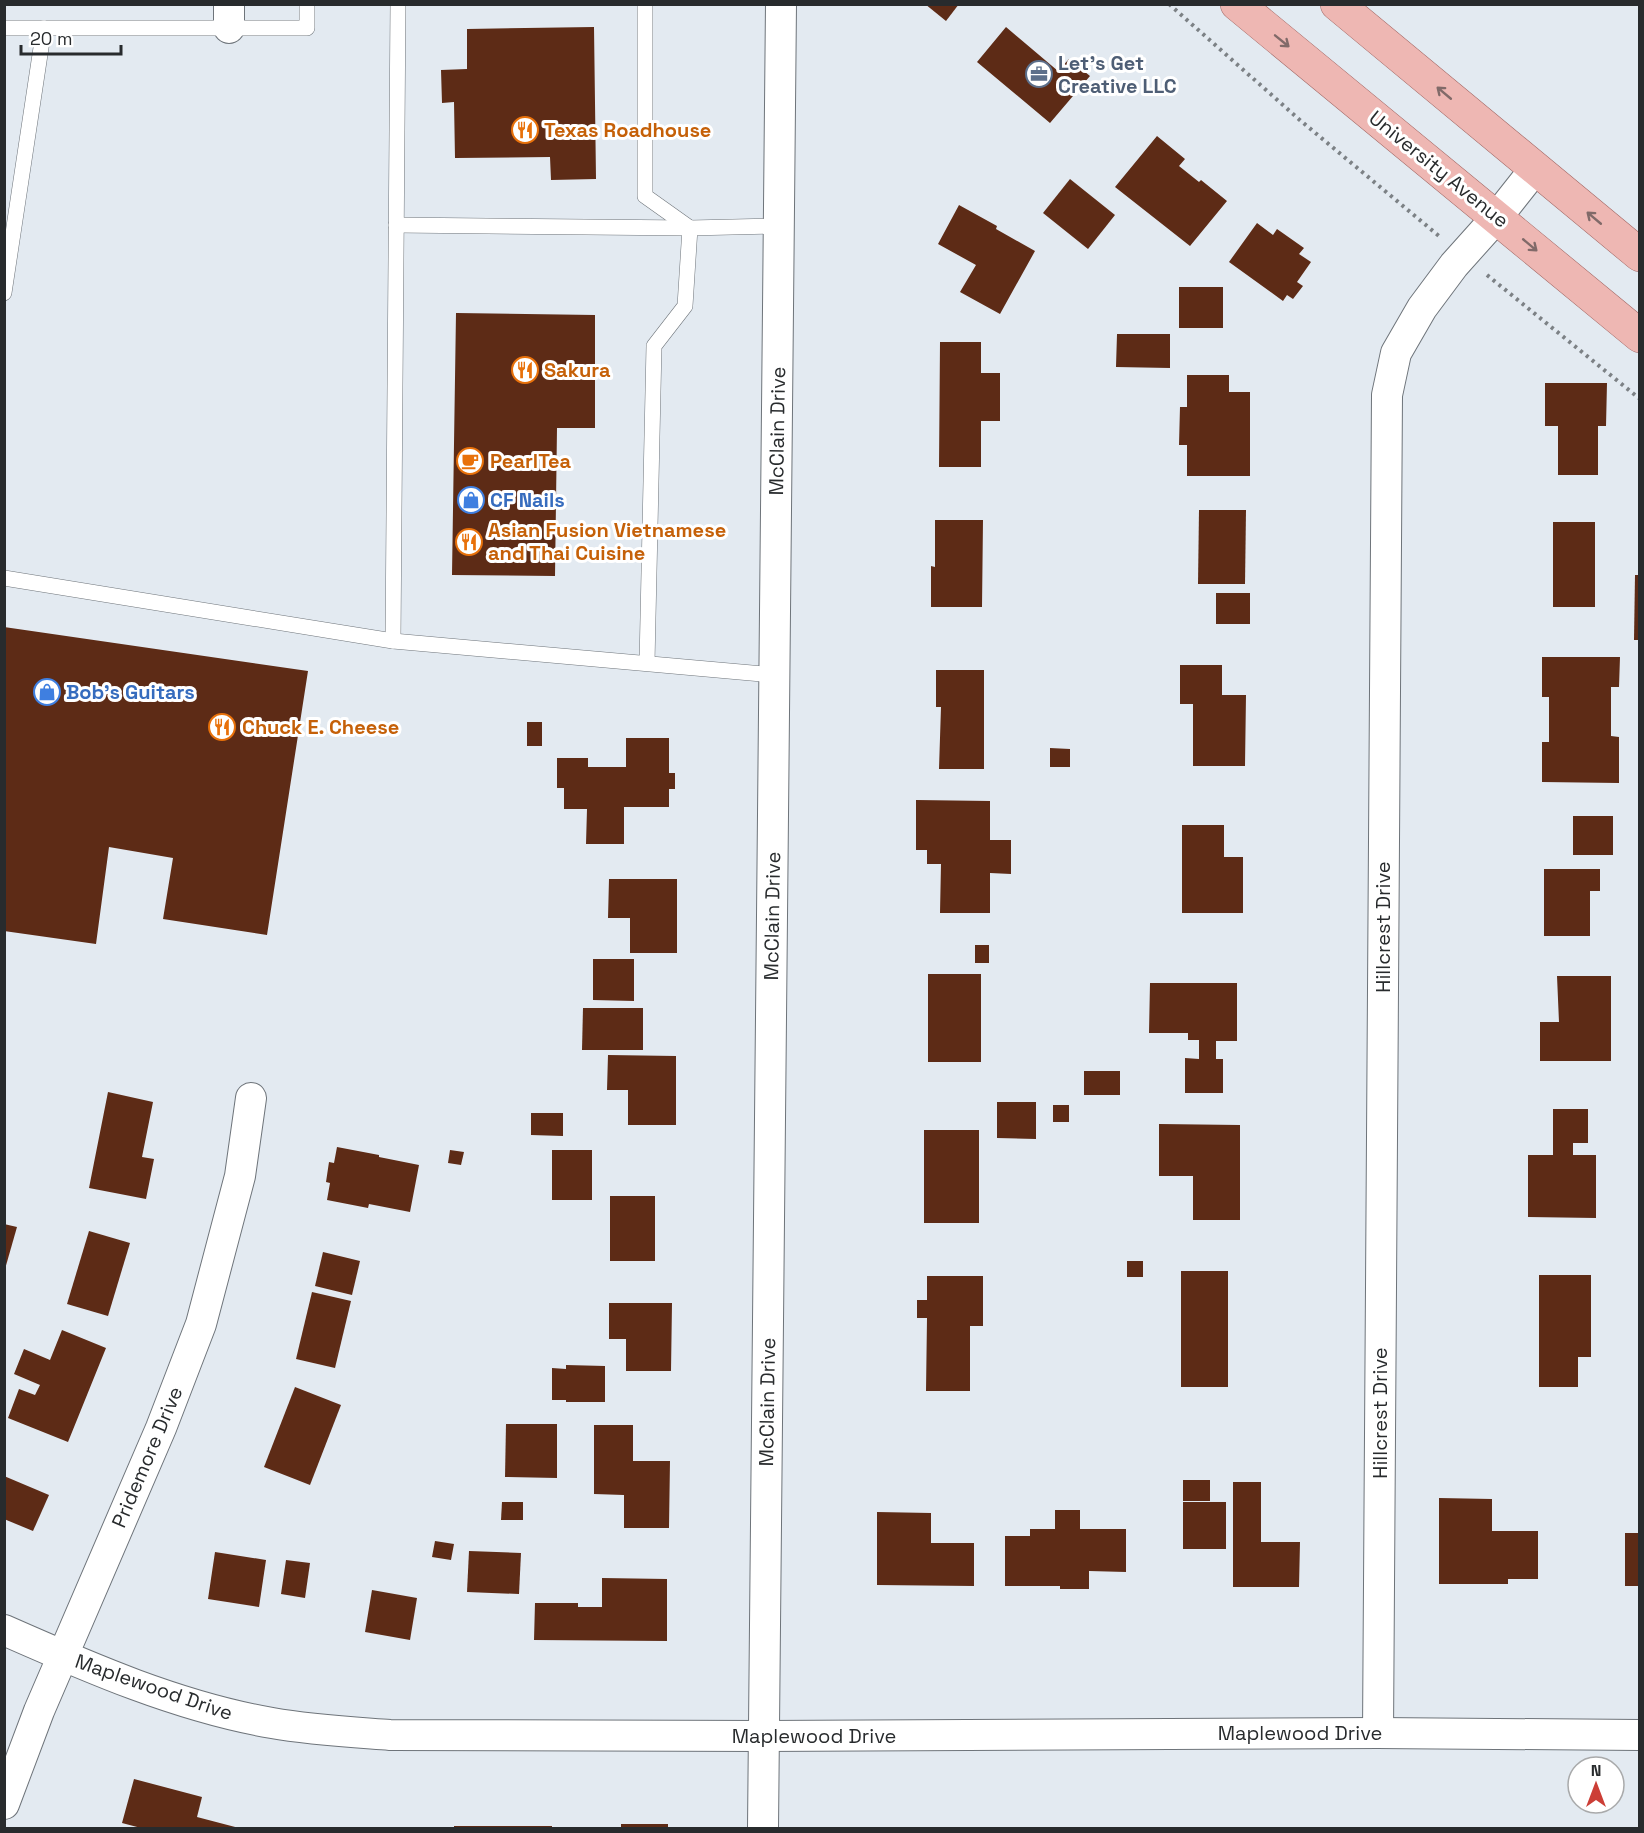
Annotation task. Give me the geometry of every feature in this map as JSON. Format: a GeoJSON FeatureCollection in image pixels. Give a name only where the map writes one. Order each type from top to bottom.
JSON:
{"type":"FeatureCollection","features":[{"type":"Feature","properties":{"kind":"main road","name":"University Avenue"},"geometry":{"type":"LineString","coordinates":[[1237,4],[1640,336]]}},
{"type":"Feature","properties":{"kind":"main road"},"geometry":{"type":"LineString","coordinates":[[1336,4],[1640,255]]}},
{"type":"Feature","properties":{"kind":"street","name":"McClain Drive"},"geometry":{"type":"LineString","coordinates":[[763,1828],[781,4]]}},
{"type":"Feature","properties":{"kind":"street","name":"Hillcrest Drive"},"geometry":{"type":"LineString","coordinates":[[1378,1733],[1387,395],[1396,353],[1422,308],[1535,169]]}},
{"type":"Feature","properties":{"kind":"street","name":"Pridemore Drive"},"geometry":{"type":"LineString","coordinates":[[4,1803],[39,1711],[161,1428],[201,1324],[240,1176],[251,1098]]}},
{"type":"Feature","properties":{"kind":"street","name":"Maplewood Drive"},"geometry":{"type":"LineString","coordinates":[[4,1630],[63,1656],[203,1707],[271,1723],[390,1735],[1378,1733],[1640,1735]]}},
{"type":"Feature","properties":{"kind":"lane"},"geometry":{"type":"LineString","coordinates":[[4,28],[44,28],[229,16],[307,28],[307,4]]}},
{"type":"Feature","properties":{"kind":"lane"},"geometry":{"type":"LineString","coordinates":[[393,641],[398,4]]}},
{"type":"Feature","properties":{"kind":"lane"},"geometry":{"type":"LineString","coordinates":[[645,4],[645,196],[690,228]]}},
{"type":"Feature","properties":{"kind":"lane"},"geometry":{"type":"LineString","coordinates":[[4,293],[44,28]]}},
{"type":"Feature","properties":{"kind":"lane"},"geometry":{"type":"LineString","coordinates":[[396,225],[690,228],[779,226]]}},
{"type":"Feature","properties":{"kind":"lane"},"geometry":{"type":"LineString","coordinates":[[647,663],[654,346],[685,306],[690,228]]}},
{"type":"Feature","properties":{"kind":"lane"},"geometry":{"type":"LineString","coordinates":[[4,578],[393,641],[774,675]]}},
{"type":"Feature","properties":{"kind":"path"},"geometry":{"type":"LineString","coordinates":[[1168,4],[1301,121],[1640,399]]}},
{"type":"Feature","properties":{"kind":"building"},"geometry":{"type":"Polygon","coordinates":[[[925,4],[959,4],[946,21],[925,4]]]}},
{"type":"Feature","properties":{"kind":"building","name":"Texas Roadhouse"},"geometry":{"type":"Polygon","coordinates":[[[594,27],[596,179],[551,180],[550,157],[455,158],[454,102],[442,103],[441,70],[467,69],[467,29],[594,27]]]}},
{"type":"Feature","properties":{"kind":"building","name":"Let's Get Creative LLC"},"geometry":{"type":"Polygon","coordinates":[[[1006,27],[1058,71],[1069,59],[1090,76],[1050,123],[977,62],[1006,27]]]}},
{"type":"Feature","properties":{"kind":"building"},"geometry":{"type":"Polygon","coordinates":[[[1157,136],[1185,159],[1179,166],[1227,201],[1190,246],[1115,187],[1157,136]]]}},
{"type":"Feature","properties":{"kind":"building"},"geometry":{"type":"Polygon","coordinates":[[[1070,179],[1115,215],[1088,249],[1043,213],[1070,179]]]}},
{"type":"Feature","properties":{"kind":"building"},"geometry":{"type":"Polygon","coordinates":[[[959,205],[1035,251],[1000,314],[960,292],[976,265],[938,244],[959,205]]]}},
{"type":"Feature","properties":{"kind":"building"},"geometry":{"type":"Polygon","coordinates":[[[1257,223],[1273,235],[1277,229],[1304,248],[1299,254],[1311,262],[1297,282],[1303,286],[1293,299],[1287,295],[1283,301],[1229,262],[1257,223]]]}},
{"type":"Feature","properties":{"kind":"building"},"geometry":{"type":"Polygon","coordinates":[[[1179,287],[1223,287],[1223,328],[1179,328],[1179,287]]]}},
{"type":"Feature","properties":{"kind":"building"},"geometry":{"type":"Polygon","coordinates":[[[456,313],[595,315],[595,428],[557,428],[555,576],[452,575],[456,313]]]}},
{"type":"Feature","properties":{"kind":"building"},"geometry":{"type":"Polygon","coordinates":[[[1117,334],[1170,334],[1170,368],[1116,367],[1117,334]]]}},
{"type":"Feature","properties":{"kind":"building"},"geometry":{"type":"Polygon","coordinates":[[[940,342],[981,342],[981,373],[1000,373],[1000,421],[981,421],[981,467],[939,467],[940,342]]]}},
{"type":"Feature","properties":{"kind":"building"},"geometry":{"type":"Polygon","coordinates":[[[1187,375],[1229,375],[1229,392],[1250,392],[1250,476],[1187,476],[1187,445],[1179,445],[1180,407],[1187,407],[1187,375]]]}},
{"type":"Feature","properties":{"kind":"building"},"geometry":{"type":"Polygon","coordinates":[[[1545,383],[1607,383],[1606,426],[1598,426],[1598,475],[1558,475],[1558,426],[1545,426],[1545,383]]]}},
{"type":"Feature","properties":{"kind":"building"},"geometry":{"type":"Polygon","coordinates":[[[1199,510],[1246,510],[1245,584],[1198,584],[1199,510]]]}},
{"type":"Feature","properties":{"kind":"building"},"geometry":{"type":"Polygon","coordinates":[[[935,520],[983,520],[982,607],[931,607],[931,566],[935,567],[935,520]]]}},
{"type":"Feature","properties":{"kind":"building"},"geometry":{"type":"Polygon","coordinates":[[[1553,522],[1595,522],[1595,607],[1553,607],[1553,522]]]}},
{"type":"Feature","properties":{"kind":"building"},"geometry":{"type":"Polygon","coordinates":[[[1635,575],[1640,575],[1640,640],[1634,640],[1635,575]]]}},
{"type":"Feature","properties":{"kind":"building"},"geometry":{"type":"Polygon","coordinates":[[[1216,593],[1250,593],[1250,624],[1216,624],[1216,593]]]}},
{"type":"Feature","properties":{"kind":"building"},"geometry":{"type":"Polygon","coordinates":[[[4,627],[308,671],[267,935],[163,919],[173,858],[109,847],[96,944],[4,931],[4,627]]]}},
{"type":"Feature","properties":{"kind":"building"},"geometry":{"type":"Polygon","coordinates":[[[1542,657],[1620,657],[1619,687],[1611,687],[1611,736],[1619,737],[1619,783],[1542,782],[1542,742],[1549,742],[1549,697],[1542,697],[1542,657]]]}},
{"type":"Feature","properties":{"kind":"building"},"geometry":{"type":"Polygon","coordinates":[[[1180,665],[1222,665],[1222,695],[1246,695],[1245,766],[1193,766],[1193,704],[1180,704],[1180,665]]]}},
{"type":"Feature","properties":{"kind":"building"},"geometry":{"type":"Polygon","coordinates":[[[936,670],[984,670],[984,769],[939,769],[941,707],[936,707],[936,670]]]}},
{"type":"Feature","properties":{"kind":"building"},"geometry":{"type":"Polygon","coordinates":[[[527,722],[542,722],[542,746],[527,746],[527,722]]]}},
{"type":"Feature","properties":{"kind":"building"},"geometry":{"type":"Polygon","coordinates":[[[626,738],[669,738],[669,773],[675,773],[675,789],[669,789],[669,807],[624,807],[624,844],[586,844],[587,809],[564,809],[564,788],[557,788],[557,758],[588,758],[588,767],[626,767],[626,738]]]}},
{"type":"Feature","properties":{"kind":"building"},"geometry":{"type":"Polygon","coordinates":[[[1050,748],[1070,749],[1070,767],[1050,767],[1050,748]]]}},
{"type":"Feature","properties":{"kind":"building"},"geometry":{"type":"Polygon","coordinates":[[[916,800],[990,801],[990,840],[1011,840],[1011,874],[990,873],[990,913],[940,913],[941,864],[927,864],[927,850],[916,850],[916,800]]]}},
{"type":"Feature","properties":{"kind":"building"},"geometry":{"type":"Polygon","coordinates":[[[1573,816],[1613,816],[1613,855],[1573,855],[1573,816]]]}},
{"type":"Feature","properties":{"kind":"building"},"geometry":{"type":"Polygon","coordinates":[[[1182,825],[1224,825],[1224,857],[1243,857],[1243,913],[1182,913],[1182,825]]]}},
{"type":"Feature","properties":{"kind":"building"},"geometry":{"type":"Polygon","coordinates":[[[1544,869],[1600,869],[1600,891],[1590,891],[1590,936],[1544,936],[1544,869]]]}},
{"type":"Feature","properties":{"kind":"building"},"geometry":{"type":"Polygon","coordinates":[[[609,879],[677,879],[677,953],[630,953],[630,918],[608,918],[609,879]]]}},
{"type":"Feature","properties":{"kind":"building"},"geometry":{"type":"Polygon","coordinates":[[[975,945],[989,945],[989,963],[975,963],[975,945]]]}},
{"type":"Feature","properties":{"kind":"building"},"geometry":{"type":"Polygon","coordinates":[[[593,959],[634,959],[634,1001],[593,1000],[593,959]]]}},
{"type":"Feature","properties":{"kind":"building"},"geometry":{"type":"Polygon","coordinates":[[[928,974],[981,974],[981,1062],[928,1062],[928,974]]]}},
{"type":"Feature","properties":{"kind":"building"},"geometry":{"type":"Polygon","coordinates":[[[1557,976],[1611,976],[1611,1061],[1540,1061],[1540,1022],[1559,1022],[1557,976]]]}},
{"type":"Feature","properties":{"kind":"building"},"geometry":{"type":"Polygon","coordinates":[[[1150,983],[1237,983],[1237,1041],[1216,1041],[1216,1059],[1223,1059],[1223,1093],[1185,1093],[1185,1058],[1199,1059],[1199,1040],[1188,1040],[1188,1033],[1149,1033],[1150,983]]]}},
{"type":"Feature","properties":{"kind":"building"},"geometry":{"type":"Polygon","coordinates":[[[583,1008],[643,1008],[643,1050],[582,1050],[583,1008]]]}},
{"type":"Feature","properties":{"kind":"building"},"geometry":{"type":"Polygon","coordinates":[[[608,1055],[676,1056],[676,1125],[628,1125],[628,1090],[607,1090],[608,1055]]]}},
{"type":"Feature","properties":{"kind":"building"},"geometry":{"type":"Polygon","coordinates":[[[1084,1071],[1120,1071],[1120,1095],[1084,1095],[1084,1071]]]}},
{"type":"Feature","properties":{"kind":"building"},"geometry":{"type":"Polygon","coordinates":[[[108,1092],[153,1102],[142,1157],[154,1159],[146,1199],[89,1188],[108,1092]]]}},
{"type":"Feature","properties":{"kind":"building"},"geometry":{"type":"Polygon","coordinates":[[[997,1102],[1036,1102],[1036,1139],[997,1138],[997,1102]]]}},
{"type":"Feature","properties":{"kind":"building"},"geometry":{"type":"Polygon","coordinates":[[[1053,1105],[1069,1105],[1069,1122],[1053,1122],[1053,1105]]]}},
{"type":"Feature","properties":{"kind":"building"},"geometry":{"type":"Polygon","coordinates":[[[1553,1109],[1588,1109],[1588,1143],[1573,1143],[1573,1155],[1596,1155],[1596,1218],[1528,1217],[1528,1155],[1553,1155],[1553,1109]]]}},
{"type":"Feature","properties":{"kind":"building"},"geometry":{"type":"Polygon","coordinates":[[[531,1113],[563,1113],[563,1136],[531,1135],[531,1113]]]}},
{"type":"Feature","properties":{"kind":"building"},"geometry":{"type":"Polygon","coordinates":[[[1159,1124],[1240,1125],[1240,1220],[1193,1220],[1193,1176],[1159,1176],[1159,1124]]]}},
{"type":"Feature","properties":{"kind":"building"},"geometry":{"type":"Polygon","coordinates":[[[924,1130],[979,1130],[979,1223],[924,1223],[924,1130]]]}},
{"type":"Feature","properties":{"kind":"building"},"geometry":{"type":"Polygon","coordinates":[[[337,1147],[419,1165],[410,1212],[369,1204],[368,1208],[327,1200],[330,1183],[326,1182],[329,1162],[334,1163],[337,1147]]]}},
{"type":"Feature","properties":{"kind":"building"},"geometry":{"type":"Polygon","coordinates":[[[450,1150],[464,1152],[461,1165],[448,1163],[450,1150]]]}},
{"type":"Feature","properties":{"kind":"building"},"geometry":{"type":"Polygon","coordinates":[[[552,1150],[592,1150],[592,1200],[552,1200],[552,1150]]]}},
{"type":"Feature","properties":{"kind":"building"},"geometry":{"type":"Polygon","coordinates":[[[610,1196],[655,1196],[655,1261],[610,1261],[610,1196]]]}},
{"type":"Feature","properties":{"kind":"building"},"geometry":{"type":"Polygon","coordinates":[[[4,1224],[17,1227],[5,1269],[4,1269],[4,1224]]]}},
{"type":"Feature","properties":{"kind":"building"},"geometry":{"type":"Polygon","coordinates":[[[89,1231],[130,1243],[108,1316],[67,1304],[89,1231]]]}},
{"type":"Feature","properties":{"kind":"building"},"geometry":{"type":"Polygon","coordinates":[[[323,1252],[360,1261],[352,1295],[315,1286],[323,1252]]]}},
{"type":"Feature","properties":{"kind":"building"},"geometry":{"type":"Polygon","coordinates":[[[1127,1261],[1143,1261],[1143,1277],[1127,1277],[1127,1261]]]}},
{"type":"Feature","properties":{"kind":"building"},"geometry":{"type":"Polygon","coordinates":[[[1181,1271],[1228,1271],[1228,1387],[1181,1387],[1181,1271]]]}},
{"type":"Feature","properties":{"kind":"building"},"geometry":{"type":"Polygon","coordinates":[[[1539,1275],[1591,1275],[1591,1357],[1578,1357],[1578,1387],[1539,1387],[1539,1275]]]}},
{"type":"Feature","properties":{"kind":"building"},"geometry":{"type":"Polygon","coordinates":[[[927,1276],[983,1276],[983,1326],[970,1326],[970,1391],[926,1391],[927,1318],[917,1318],[917,1300],[927,1300],[927,1276]]]}},
{"type":"Feature","properties":{"kind":"building"},"geometry":{"type":"Polygon","coordinates":[[[312,1292],[351,1301],[335,1368],[296,1359],[312,1292]]]}},
{"type":"Feature","properties":{"kind":"building"},"geometry":{"type":"Polygon","coordinates":[[[609,1303],[672,1303],[671,1371],[626,1371],[626,1339],[609,1339],[609,1303]]]}},
{"type":"Feature","properties":{"kind":"building"},"geometry":{"type":"Polygon","coordinates":[[[62,1330],[106,1348],[68,1442],[8,1418],[19,1389],[35,1395],[40,1385],[14,1374],[24,1349],[50,1360],[62,1330]]]}},
{"type":"Feature","properties":{"kind":"building"},"geometry":{"type":"Polygon","coordinates":[[[566,1365],[605,1366],[605,1402],[552,1400],[552,1368],[566,1369],[566,1365]]]}},
{"type":"Feature","properties":{"kind":"building"},"geometry":{"type":"Polygon","coordinates":[[[295,1387],[341,1405],[310,1485],[264,1467],[295,1387]]]}},
{"type":"Feature","properties":{"kind":"building"},"geometry":{"type":"Polygon","coordinates":[[[506,1424],[557,1424],[557,1478],[505,1477],[506,1424]]]}},
{"type":"Feature","properties":{"kind":"building"},"geometry":{"type":"Polygon","coordinates":[[[594,1425],[633,1425],[633,1461],[670,1461],[669,1528],[624,1528],[624,1495],[594,1494],[594,1425]]]}},
{"type":"Feature","properties":{"kind":"building"},"geometry":{"type":"Polygon","coordinates":[[[4,1476],[49,1495],[33,1531],[4,1519],[4,1476]]]}},
{"type":"Feature","properties":{"kind":"building"},"geometry":{"type":"Polygon","coordinates":[[[1183,1480],[1210,1480],[1210,1501],[1183,1501],[1183,1480]]]}},
{"type":"Feature","properties":{"kind":"building"},"geometry":{"type":"Polygon","coordinates":[[[1233,1482],[1261,1482],[1261,1542],[1300,1542],[1299,1587],[1233,1587],[1233,1482]]]}},
{"type":"Feature","properties":{"kind":"building"},"geometry":{"type":"Polygon","coordinates":[[[1439,1498],[1492,1499],[1492,1531],[1538,1531],[1538,1579],[1508,1579],[1508,1584],[1439,1584],[1439,1498]]]}},
{"type":"Feature","properties":{"kind":"building"},"geometry":{"type":"Polygon","coordinates":[[[502,1502],[523,1502],[523,1520],[501,1520],[502,1502]]]}},
{"type":"Feature","properties":{"kind":"building"},"geometry":{"type":"Polygon","coordinates":[[[1183,1502],[1226,1502],[1226,1549],[1183,1549],[1183,1502]]]}},
{"type":"Feature","properties":{"kind":"building"},"geometry":{"type":"Polygon","coordinates":[[[1055,1510],[1080,1510],[1080,1529],[1126,1529],[1126,1572],[1089,1571],[1089,1589],[1060,1589],[1060,1586],[1005,1586],[1005,1536],[1030,1536],[1030,1529],[1055,1529],[1055,1510]]]}},
{"type":"Feature","properties":{"kind":"building"},"geometry":{"type":"Polygon","coordinates":[[[877,1512],[931,1513],[931,1543],[974,1543],[974,1586],[877,1585],[877,1512]]]}},
{"type":"Feature","properties":{"kind":"building"},"geometry":{"type":"Polygon","coordinates":[[[1625,1533],[1640,1533],[1640,1586],[1625,1586],[1625,1533]]]}},
{"type":"Feature","properties":{"kind":"building"},"geometry":{"type":"Polygon","coordinates":[[[435,1541],[454,1544],[451,1560],[432,1557],[435,1541]]]}},
{"type":"Feature","properties":{"kind":"building"},"geometry":{"type":"Polygon","coordinates":[[[469,1551],[521,1553],[519,1594],[467,1592],[469,1551]]]}},
{"type":"Feature","properties":{"kind":"building"},"geometry":{"type":"Polygon","coordinates":[[[215,1552],[266,1560],[259,1607],[208,1599],[215,1552]]]}},
{"type":"Feature","properties":{"kind":"building"},"geometry":{"type":"Polygon","coordinates":[[[286,1560],[310,1563],[305,1598],[281,1594],[286,1560]]]}},
{"type":"Feature","properties":{"kind":"building"},"geometry":{"type":"Polygon","coordinates":[[[602,1578],[667,1579],[667,1641],[534,1640],[535,1603],[578,1603],[578,1607],[602,1607],[602,1578]]]}},
{"type":"Feature","properties":{"kind":"building"},"geometry":{"type":"Polygon","coordinates":[[[372,1590],[417,1598],[410,1640],[365,1632],[372,1590]]]}},
{"type":"Feature","properties":{"kind":"building"},"geometry":{"type":"Polygon","coordinates":[[[134,1779],[202,1797],[197,1817],[239,1828],[141,1828],[122,1823],[134,1779]]]}},
{"type":"Feature","properties":{"kind":"building"},"geometry":{"type":"Polygon","coordinates":[[[621,1824],[668,1824],[668,1828],[621,1828],[621,1824]]]}},
{"type":"Feature","properties":{"kind":"building"},"geometry":{"type":"Polygon","coordinates":[[[454,1826],[552,1826],[552,1828],[454,1828],[454,1826]]]}},
{"type":"Feature","properties":{"kind":"place","name":"Let's Get Creative LLC"},"geometry":{"type":"Point","coordinates":[1039,74]}},
{"type":"Feature","properties":{"kind":"place","name":"Texas Roadhouse"},"geometry":{"type":"Point","coordinates":[525,130]}},
{"type":"Feature","properties":{"kind":"place","name":"Sakura"},"geometry":{"type":"Point","coordinates":[525,370]}},
{"type":"Feature","properties":{"kind":"place","name":"PearlTea"},"geometry":{"type":"Point","coordinates":[470,461]}},
{"type":"Feature","properties":{"kind":"place","name":"CF Nails"},"geometry":{"type":"Point","coordinates":[471,500]}},
{"type":"Feature","properties":{"kind":"place","name":"Asian Fusion Vietnamese and Thai Cuisine"},"geometry":{"type":"Point","coordinates":[469,542]}},
{"type":"Feature","properties":{"kind":"place","name":"Bob's Guitars"},"geometry":{"type":"Point","coordinates":[47,692]}},
{"type":"Feature","properties":{"kind":"place","name":"Chuck E. Cheese"},"geometry":{"type":"Point","coordinates":[222,727]}}]}
